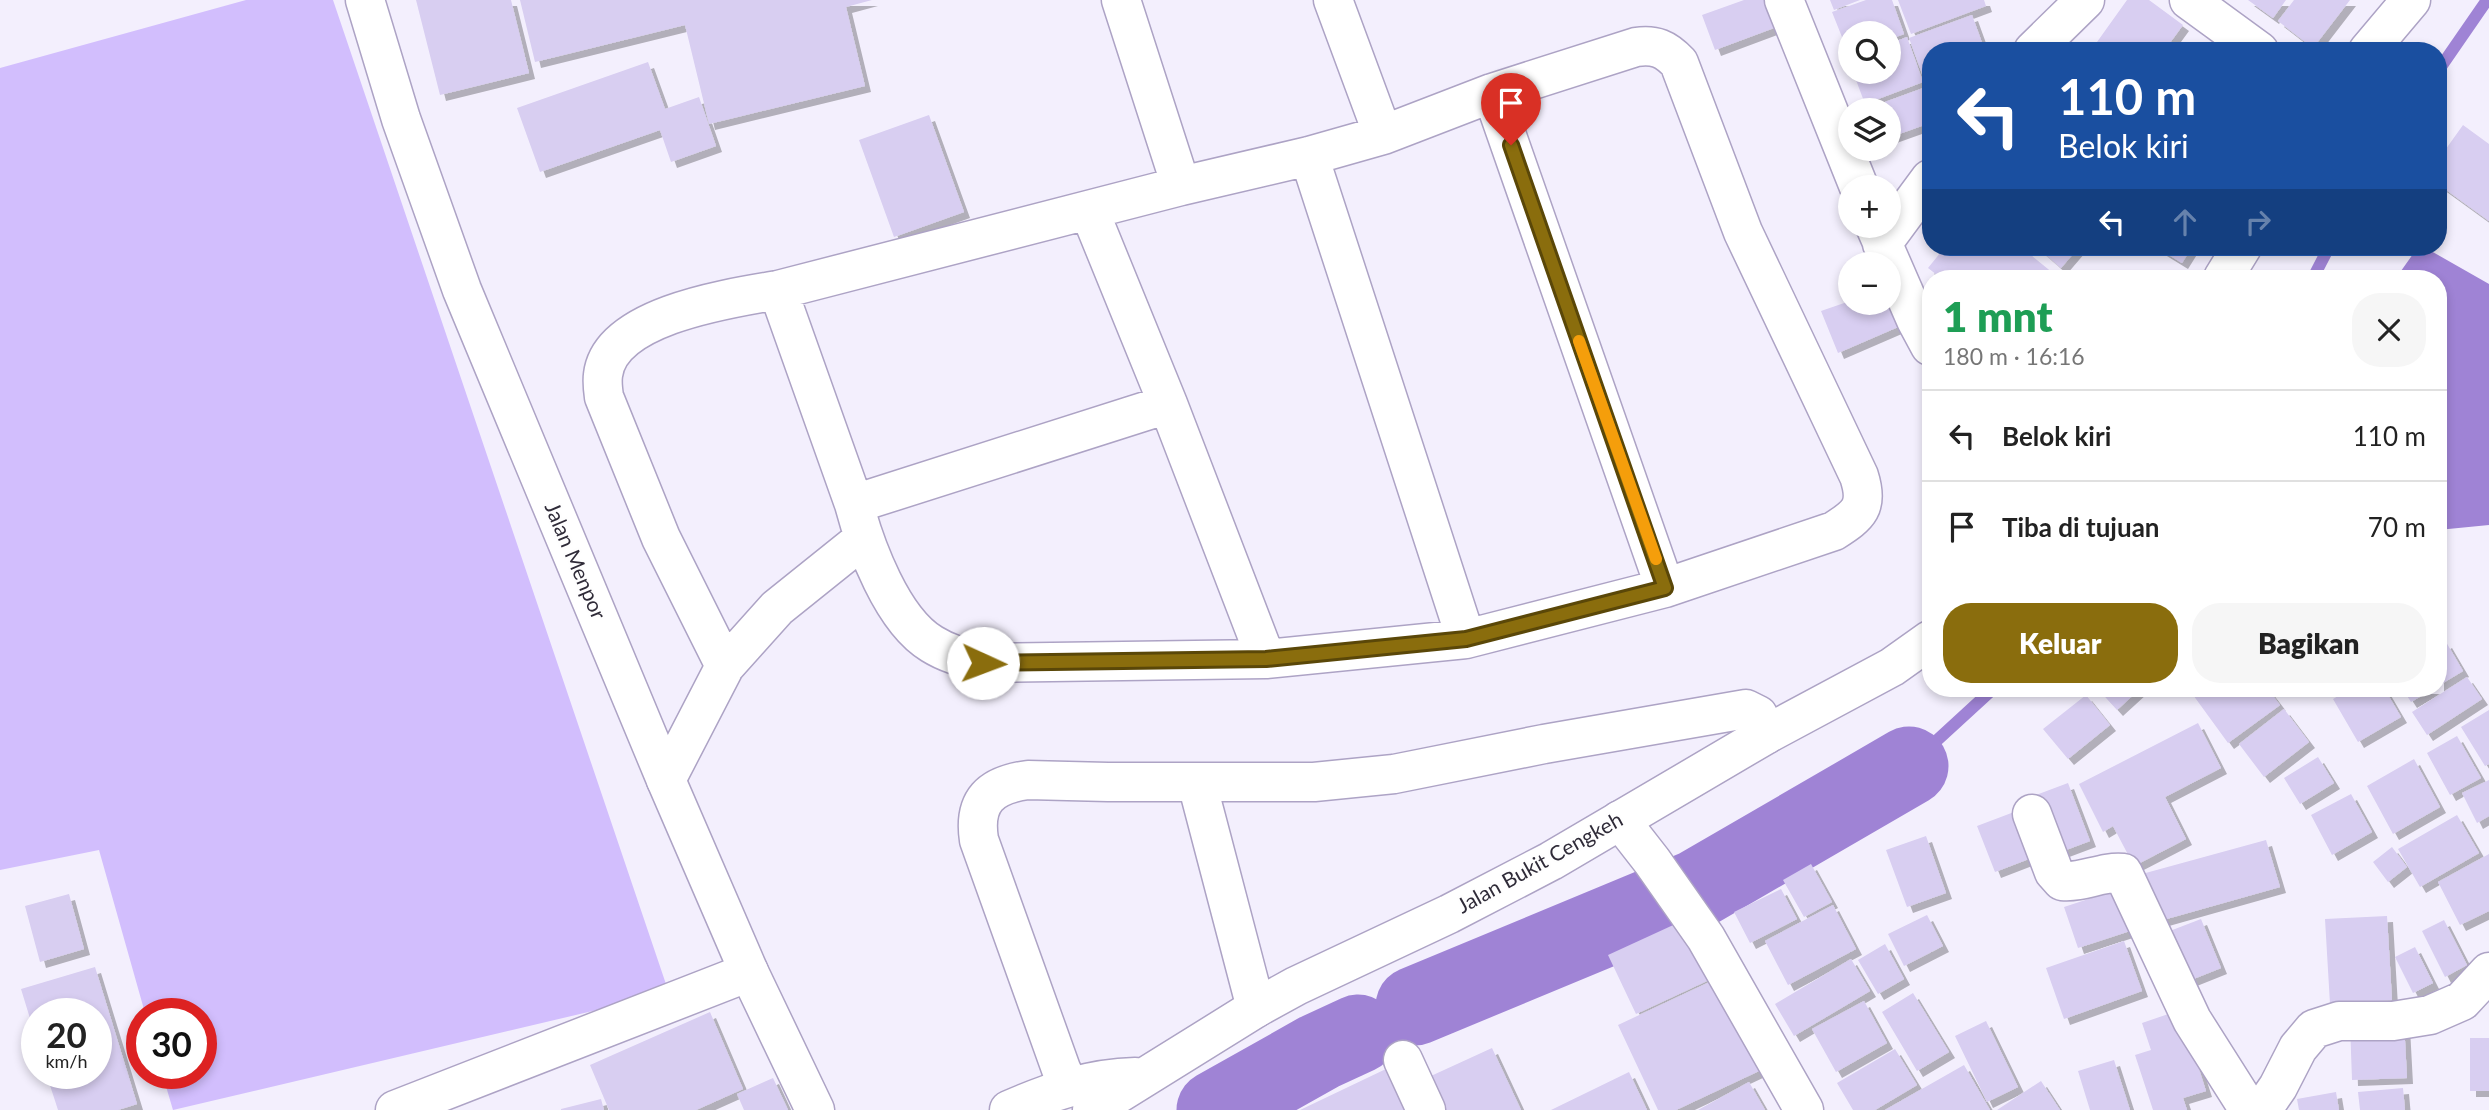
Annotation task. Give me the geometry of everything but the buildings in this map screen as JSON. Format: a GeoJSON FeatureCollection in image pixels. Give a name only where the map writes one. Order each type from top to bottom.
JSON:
{"type":"FeatureCollection","features":[{"type":"Feature","properties":{"kind":"street","name":"Jalan Menpor"},"geometry":{"type":"LineString","coordinates":[[365,0],[401,119],[462,290],[666,780],[749,972],[815,1110]]}},
{"type":"Feature","properties":{"kind":"street"},"geometry":{"type":"LineString","coordinates":[[1121,0],[1181,186]]}},
{"type":"Feature","properties":{"kind":"street"},"geometry":{"type":"LineString","coordinates":[[1332,0],[1383,135]]}},
{"type":"Feature","properties":{"kind":"street"},"geometry":{"type":"LineString","coordinates":[[1784,0],[1854,175]]}},
{"type":"Feature","properties":{"kind":"street"},"geometry":{"type":"LineString","coordinates":[[2042,42],[2085,0]]}},
{"type":"Feature","properties":{"kind":"street"},"geometry":{"type":"LineString","coordinates":[[2189,0],[2247,42]]}},
{"type":"Feature","properties":{"kind":"street"},"geometry":{"type":"LineString","coordinates":[[2376,42],[2411,0]]}},
{"type":"Feature","properties":{"kind":"street"},"geometry":{"type":"LineString","coordinates":[[724,666],[661,537],[604,397],[603,374],[611,353],[637,331],[668,315],[710,302],[778,290],[1181,186],[1309,156],[1383,135],[1492,93],[1650,44],[1667,51],[1679,63],[1743,232],[1859,476],[1863,488],[1863,504],[1855,518],[1834,531],[1665,588],[1466,639],[1266,659],[983,663],[951,654],[929,643],[906,620],[887,591],[858,521],[778,290]]}},
{"type":"Feature","properties":{"kind":"street"},"geometry":{"type":"LineString","coordinates":[[1492,93],[1665,588]]}},
{"type":"Feature","properties":{"kind":"street"},"geometry":{"type":"LineString","coordinates":[[1309,156],[1466,639]]}},
{"type":"Feature","properties":{"kind":"street"},"geometry":{"type":"LineString","coordinates":[[1901,210],[1922,188]]}},
{"type":"Feature","properties":{"kind":"street"},"geometry":{"type":"LineString","coordinates":[[1089,210],[1168,404],[1266,659]]}},
{"type":"Feature","properties":{"kind":"street"},"geometry":{"type":"LineString","coordinates":[[1879,238],[1922,331]]}},
{"type":"Feature","properties":{"kind":"street"},"geometry":{"type":"LineString","coordinates":[[666,780],[724,666],[858,521],[1168,404]]}},
{"type":"Feature","properties":{"kind":"street","name":"Jalan Bukit Cengkeh"},"geometry":{"type":"LineString","coordinates":[[1009,1110],[1080,1098],[1118,1077],[1144,1077],[1296,986],[1551,861],[1767,734],[1892,667],[1922,646]]}},
{"type":"Feature","properties":{"kind":"street"},"geometry":{"type":"LineString","coordinates":[[1080,1098],[979,840],[977,814],[991,793],[1001,786],[1019,781],[1314,782],[1394,774],[1544,744],[1746,709],[1758,715],[1767,734]]}},
{"type":"Feature","properties":{"kind":"street"},"geometry":{"type":"LineString","coordinates":[[1197,783],[1256,1008]]}},
{"type":"Feature","properties":{"kind":"street"},"geometry":{"type":"LineString","coordinates":[[2032,814],[2054,872],[2062,881],[2071,882],[2111,872],[2123,873],[2192,1020],[2249,1110]]}},
{"type":"Feature","properties":{"kind":"street"},"geometry":{"type":"LineString","coordinates":[[1620,820],[1706,938],[1804,1110]]}},
{"type":"Feature","properties":{"kind":"street"},"geometry":{"type":"LineString","coordinates":[[395,1110],[749,972]]}},
{"type":"Feature","properties":{"kind":"street"},"geometry":{"type":"LineString","coordinates":[[2262,1110],[2278,1087],[2298,1048],[2314,1029],[2339,1021],[2393,1021],[2430,1015],[2462,1001],[2489,972]]}},
{"type":"Feature","properties":{"kind":"street"},"geometry":{"type":"LineString","coordinates":[[1403,1060],[1426,1110]]}},
{"type":"Feature","properties":{"kind":"shaded area"},"geometry":{"type":"Polygon","coordinates":[[[246,0],[333,0],[669,993],[173,1110],[167,1089],[217,1089],[217,998],[141,998],[99,850],[0,870],[0,68],[246,0]]]}},
{"type":"Feature","properties":{"kind":"shaded area"},"geometry":{"type":"Polygon","coordinates":[[[2412,256],[2440,256],[2489,284],[2489,525],[2447,529],[2447,270],[2402,270],[2412,256]]]}},
{"type":"Feature","properties":{"kind":"waterway"},"geometry":{"type":"LineString","coordinates":[[2447,58],[2487,0]]}},
{"type":"Feature","properties":{"kind":"waterway"},"geometry":{"type":"LineString","coordinates":[[2317,270],[2324,256]]}},
{"type":"Feature","properties":{"kind":"waterway"},"geometry":{"type":"LineString","coordinates":[[1909,766],[1984,697]]}},
{"type":"Feature","properties":{"kind":"waterway"},"geometry":{"type":"LineString","coordinates":[[1415,1006],[1697,889],[1909,766]]}},
{"type":"Feature","properties":{"kind":"waterway"},"geometry":{"type":"LineString","coordinates":[[1216,1110],[1319,1052],[1358,1034]]}},
{"type":"Feature","properties":{"kind":"slow traffic"},"geometry":{"type":"LineString","coordinates":[[1579,341],[1656,559]]}},
{"type":"Feature","properties":{"kind":"route"},"geometry":{"type":"LineString","coordinates":[[983,663],[1266,659],[1466,639],[1665,588],[1511,145]]}}]}
